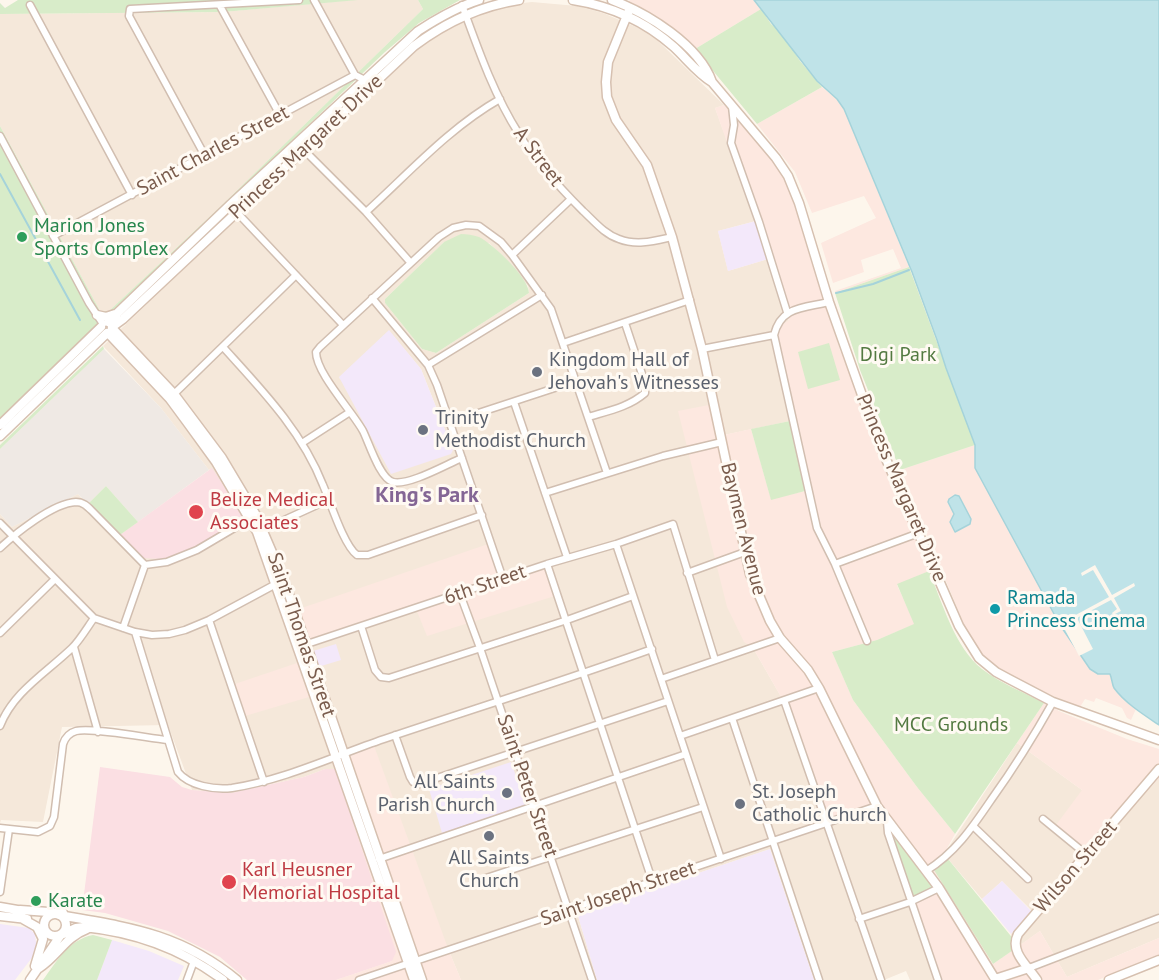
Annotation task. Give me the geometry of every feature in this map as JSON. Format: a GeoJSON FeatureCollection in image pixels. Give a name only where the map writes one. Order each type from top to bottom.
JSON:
{"type":"FeatureCollection","features":[{"type":"Feature","properties":{"kind":"main road","name":"Princess Margaret Drive"},"geometry":{"type":"LineString","coordinates":[[0,424],[107,328],[137,306],[233,208],[304,150],[418,31],[462,5],[479,0]]}},
{"type":"Feature","properties":{"kind":"main road","name":"Princess Margaret Drive"},"geometry":{"type":"LineString","coordinates":[[0,436],[107,328],[116,314],[369,82],[433,32],[465,14],[519,0]]}},
{"type":"Feature","properties":{"kind":"main road","name":"Princess Margaret Drive"},"geometry":{"type":"LineString","coordinates":[[573,0],[611,4],[663,27],[688,48],[708,70],[712,82]]}},
{"type":"Feature","properties":{"kind":"main road"},"geometry":{"type":"LineString","coordinates":[[611,4],[620,18],[619,34]]}},
{"type":"Feature","properties":{"kind":"main road","name":"Princess Margaret Drive"},"geometry":{"type":"LineString","coordinates":[[629,12],[712,82],[776,158],[788,176],[799,203],[829,302],[879,443],[958,626],[974,652],[996,672],[1053,702],[1159,740]]}},
{"type":"Feature","properties":{"kind":"main road","name":"Baymen Avenue"},"geometry":{"type":"LineString","coordinates":[[629,12],[607,68],[607,97],[616,120],[647,165],[672,237],[702,349],[745,552],[759,599],[780,638],[808,670],[819,688],[877,806],[939,888],[994,980]]}},
{"type":"Feature","properties":{"kind":"main road"},"geometry":{"type":"LineString","coordinates":[[619,34],[631,24],[644,24]]}},
{"type":"Feature","properties":{"kind":"main road"},"geometry":{"type":"LineString","coordinates":[[97,315],[106,317],[116,314]]}},
{"type":"Feature","properties":{"kind":"main road","name":"Saint Thomas Street"},"geometry":{"type":"LineString","coordinates":[[107,328],[174,394],[189,420]]}},
{"type":"Feature","properties":{"kind":"main road","name":"Saint Thomas Street"},"geometry":{"type":"LineString","coordinates":[[107,328],[222,458],[254,517],[284,580],[302,646],[339,755],[411,962],[422,980]]}},
{"type":"Feature","properties":{"kind":"main road","name":"Saint Thomas Street"},"geometry":{"type":"LineString","coordinates":[[260,531],[276,584],[302,646]]}},
{"type":"Feature","properties":{"kind":"main road","name":"Saint Thomas Street"},"geometry":{"type":"LineString","coordinates":[[339,755],[379,859],[411,962],[414,980]]}},
{"type":"Feature","properties":{"kind":"main road","name":"Wilson Street"},"geometry":{"type":"LineString","coordinates":[[1037,980],[1018,955],[1015,938],[1159,769]]}},
{"type":"Feature","properties":{"kind":"main road"},"geometry":{"type":"LineString","coordinates":[[0,907],[35,921],[52,937],[76,928],[97,925]]}},
{"type":"Feature","properties":{"kind":"main road"},"geometry":{"type":"LineString","coordinates":[[0,916],[56,912],[156,943],[194,961],[223,980]]}},
{"type":"Feature","properties":{"kind":"main road"},"geometry":{"type":"LineString","coordinates":[[21,914],[55,915],[97,925],[129,927],[172,940],[207,959],[237,980]]}},
{"type":"Feature","properties":{"kind":"main road"},"geometry":{"type":"LineString","coordinates":[[21,914],[37,927],[43,939],[37,967]]}},
{"type":"Feature","properties":{"kind":"main road"},"geometry":{"type":"LineString","coordinates":[[37,967],[47,942],[45,919],[55,915]]}},
{"type":"Feature","properties":{"kind":"main road"},"geometry":{"type":"LineString","coordinates":[[29,980],[61,935],[66,923],[55,915]]}},
{"type":"Feature","properties":{"kind":"main road"},"geometry":{"type":"LineString","coordinates":[[37,967],[49,962],[64,943],[75,935],[97,925]]}},
{"type":"Feature","properties":{"kind":"main road"},"geometry":{"type":"LineString","coordinates":[[1109,980],[1159,960]]}},
{"type":"Feature","properties":{"kind":"main road"},"geometry":{"type":"LineString","coordinates":[[994,980],[1029,968]]}},
{"type":"Feature","properties":{"kind":"main road","name":"Wilson Street"},"geometry":{"type":"LineString","coordinates":[[1029,968],[1043,980]]}},
{"type":"Feature","properties":{"kind":"street"},"geometry":{"type":"LineString","coordinates":[[205,156],[129,16],[130,9],[299,0]]}},
{"type":"Feature","properties":{"kind":"street"},"geometry":{"type":"LineString","coordinates":[[314,0],[355,75],[369,82]]}},
{"type":"Feature","properties":{"kind":"street"},"geometry":{"type":"LineString","coordinates":[[30,5],[132,195]]}},
{"type":"Feature","properties":{"kind":"street","name":"A Street"},"geometry":{"type":"LineString","coordinates":[[462,5],[500,99],[518,134],[537,161],[571,199],[605,232],[618,239],[636,244],[672,237]]}},
{"type":"Feature","properties":{"kind":"street"},"geometry":{"type":"LineString","coordinates":[[220,6],[280,115]]}},
{"type":"Feature","properties":{"kind":"street","name":"Saint Charles Street"},"geometry":{"type":"LineString","coordinates":[[54,236],[355,75]]}},
{"type":"Feature","properties":{"kind":"street"},"geometry":{"type":"LineString","coordinates":[[366,212],[456,129],[500,99]]}},
{"type":"Feature","properties":{"kind":"street"},"geometry":{"type":"LineString","coordinates":[[732,106],[731,143],[787,312]]}},
{"type":"Feature","properties":{"kind":"street"},"geometry":{"type":"LineString","coordinates":[[732,134],[740,128],[750,127]]}},
{"type":"Feature","properties":{"kind":"street"},"geometry":{"type":"LineString","coordinates":[[0,136],[97,315],[107,328]]}},
{"type":"Feature","properties":{"kind":"street"},"geometry":{"type":"LineString","coordinates":[[304,150],[366,212],[411,262]]}},
{"type":"Feature","properties":{"kind":"street"},"geometry":{"type":"LineString","coordinates":[[512,255],[571,199]]}},
{"type":"Feature","properties":{"kind":"street"},"geometry":{"type":"LineString","coordinates":[[233,208],[343,325]]}},
{"type":"Feature","properties":{"kind":"street"},"geometry":{"type":"LineString","coordinates":[[462,458],[408,481],[396,483],[388,480],[363,431],[316,359],[316,352],[439,237],[453,228],[466,225],[478,226],[495,238],[512,255],[552,309],[607,473]]}},
{"type":"Feature","properties":{"kind":"street"},"geometry":{"type":"LineString","coordinates":[[174,394],[296,275]]}},
{"type":"Feature","properties":{"kind":"street"},"geometry":{"type":"LineString","coordinates":[[428,365],[543,295]]}},
{"type":"Feature","properties":{"kind":"street"},"geometry":{"type":"LineString","coordinates":[[372,298],[428,365],[451,422],[503,579]]}},
{"type":"Feature","properties":{"kind":"street"},"geometry":{"type":"LineString","coordinates":[[563,343],[690,300]]}},
{"type":"Feature","properties":{"kind":"street"},"geometry":{"type":"LineString","coordinates":[[829,302],[787,312],[776,326],[774,335],[817,528],[836,564],[867,641]]}},
{"type":"Feature","properties":{"kind":"street"},"geometry":{"type":"LineString","coordinates":[[588,417],[626,405],[645,393],[645,383],[625,323]]}},
{"type":"Feature","properties":{"kind":"street"},"geometry":{"type":"LineString","coordinates":[[702,349],[774,335]]}},
{"type":"Feature","properties":{"kind":"street"},"geometry":{"type":"LineString","coordinates":[[223,347],[273,402],[302,443],[323,484],[350,548],[357,555],[368,555],[482,515]]}},
{"type":"Feature","properties":{"kind":"street"},"geometry":{"type":"LineString","coordinates":[[451,422],[576,381]]}},
{"type":"Feature","properties":{"kind":"street"},"geometry":{"type":"LineString","coordinates":[[514,402],[567,557]]}},
{"type":"Feature","properties":{"kind":"street"},"geometry":{"type":"LineString","coordinates":[[302,443],[350,412]]}},
{"type":"Feature","properties":{"kind":"street"},"geometry":{"type":"LineString","coordinates":[[545,493],[663,456],[722,442]]}},
{"type":"Feature","properties":{"kind":"street"},"geometry":{"type":"LineString","coordinates":[[260,531],[328,500]]}},
{"type":"Feature","properties":{"kind":"street"},"geometry":{"type":"LineString","coordinates":[[0,548],[22,528],[56,509],[75,502],[84,503],[145,565]]}},
{"type":"Feature","properties":{"kind":"street"},"geometry":{"type":"LineString","coordinates":[[145,565],[167,562],[197,550],[254,517]]}},
{"type":"Feature","properties":{"kind":"street"},"geometry":{"type":"LineString","coordinates":[[0,523],[94,618],[135,632],[152,635],[169,634],[209,620],[276,584]]}},
{"type":"Feature","properties":{"kind":"street","name":"6th Street"},"geometry":{"type":"LineString","coordinates":[[302,646],[673,524],[687,573]]}},
{"type":"Feature","properties":{"kind":"street"},"geometry":{"type":"LineString","coordinates":[[836,564],[919,533]]}},
{"type":"Feature","properties":{"kind":"street"},"geometry":{"type":"LineString","coordinates":[[616,544],[721,859]]}},
{"type":"Feature","properties":{"kind":"street"},"geometry":{"type":"LineString","coordinates":[[715,660],[687,573],[745,552]]}},
{"type":"Feature","properties":{"kind":"street"},"geometry":{"type":"LineString","coordinates":[[547,564],[653,882]]}},
{"type":"Feature","properties":{"kind":"street"},"geometry":{"type":"LineString","coordinates":[[123,628],[145,565]]}},
{"type":"Feature","properties":{"kind":"street"},"geometry":{"type":"LineString","coordinates":[[0,633],[55,579]]}},
{"type":"Feature","properties":{"kind":"street","name":"Saint Peter Street"},"geometry":{"type":"LineString","coordinates":[[460,594],[592,980]]}},
{"type":"Feature","properties":{"kind":"street"},"geometry":{"type":"LineString","coordinates":[[361,626],[375,670],[381,677],[389,678],[633,596]]}},
{"type":"Feature","properties":{"kind":"street"},"geometry":{"type":"LineString","coordinates":[[0,726],[6,710],[24,690],[74,647],[94,618]]}},
{"type":"Feature","properties":{"kind":"street"},"geometry":{"type":"LineString","coordinates":[[209,620],[264,782]]}},
{"type":"Feature","properties":{"kind":"street"},"geometry":{"type":"LineString","coordinates":[[135,632],[178,772],[187,781],[213,788],[230,788],[264,782],[395,735],[652,649]]}},
{"type":"Feature","properties":{"kind":"street"},"geometry":{"type":"LineString","coordinates":[[661,679],[780,638]]}},
{"type":"Feature","properties":{"kind":"street"},"geometry":{"type":"LineString","coordinates":[[74,647],[98,732]]}},
{"type":"Feature","properties":{"kind":"street"},"geometry":{"type":"LineString","coordinates":[[680,736],[819,688]]}},
{"type":"Feature","properties":{"kind":"street"},"geometry":{"type":"LineString","coordinates":[[784,700],[881,980]]}},
{"type":"Feature","properties":{"kind":"street"},"geometry":{"type":"LineString","coordinates":[[395,735],[410,777],[413,782],[419,784],[668,701]]}},
{"type":"Feature","properties":{"kind":"street"},"geometry":{"type":"LineString","coordinates":[[926,871],[939,863],[960,844],[1022,756],[1053,702]]}},
{"type":"Feature","properties":{"kind":"street"},"geometry":{"type":"LineString","coordinates":[[732,718],[819,980]]}},
{"type":"Feature","properties":{"kind":"street"},"geometry":{"type":"LineString","coordinates":[[0,828],[43,832],[50,826],[54,817],[65,740],[77,731],[167,740]]}},
{"type":"Feature","properties":{"kind":"street"},"geometry":{"type":"LineString","coordinates":[[379,859],[686,754]]}},
{"type":"Feature","properties":{"kind":"street","name":"Saint Joseph Street"},"geometry":{"type":"LineString","coordinates":[[359,980],[877,806]]}},
{"type":"Feature","properties":{"kind":"street"},"geometry":{"type":"LineString","coordinates":[[480,880],[703,807]]}},
{"type":"Feature","properties":{"kind":"street"},"geometry":{"type":"LineString","coordinates":[[1043,819],[1087,855]]}},
{"type":"Feature","properties":{"kind":"street"},"geometry":{"type":"LineString","coordinates":[[887,822],[888,832],[910,902],[938,980]]}},
{"type":"Feature","properties":{"kind":"street"},"geometry":{"type":"LineString","coordinates":[[973,826],[1028,879]]}},
{"type":"Feature","properties":{"kind":"street"},"geometry":{"type":"LineString","coordinates":[[0,892],[9,829]]}},
{"type":"Feature","properties":{"kind":"street"},"geometry":{"type":"LineString","coordinates":[[859,919],[910,902],[939,888]]}},
{"type":"Feature","properties":{"kind":"street"},"geometry":{"type":"LineString","coordinates":[[1029,968],[1159,918]]}},
{"type":"Feature","properties":{"kind":"street"},"geometry":{"type":"LineString","coordinates":[[187,980],[194,961]]}},
{"type":"Feature","properties":{"kind":"shaded area"},"geometry":{"type":"Polygon","coordinates":[[[352,0],[418,0],[423,9],[219,208],[109,311],[100,311],[0,126],[0,14],[223,12],[352,0]]]}},
{"type":"Feature","properties":{"kind":"shaded area"},"geometry":{"type":"Polygon","coordinates":[[[630,0],[754,0],[761,9],[695,49],[652,15],[628,2],[630,0]]]}},
{"type":"Feature","properties":{"kind":"shaded area"},"geometry":{"type":"Polygon","coordinates":[[[532,2],[577,6],[603,13],[643,30],[657,40],[724,105],[715,108],[756,221],[718,231],[728,271],[768,259],[789,321],[790,421],[724,435],[753,648],[784,702],[828,827],[871,808],[889,828],[887,830],[915,899],[938,980],[910,980],[906,971],[884,980],[814,980],[770,849],[579,913],[597,980],[461,980],[449,951],[330,759],[335,769],[325,769],[304,777],[231,793],[192,790],[168,725],[62,727],[43,822],[1,820],[0,823],[0,514],[12,527],[78,494],[129,550],[212,468],[209,470],[161,408],[103,346],[425,40],[455,23],[505,5],[532,2]],[[444,242],[385,299],[385,303],[422,349],[436,353],[529,293],[528,286],[489,243],[444,242]],[[389,331],[339,378],[453,450],[421,369],[389,331]]]}},
{"type":"Feature","properties":{"kind":"shaded area"},"geometry":{"type":"Polygon","coordinates":[[[822,87],[837,99],[844,109],[909,267],[835,293],[835,291],[901,268],[893,249],[861,260],[864,272],[833,283],[821,243],[876,218],[864,196],[812,213],[795,172],[757,124],[822,87]]]}},
{"type":"Feature","properties":{"kind":"shaded area"},"geometry":{"type":"Polygon","coordinates":[[[724,105],[761,144],[776,163],[792,190],[840,350],[929,571],[897,585],[915,624],[877,640],[832,652],[853,700],[955,834],[935,870],[993,964],[1040,931],[1067,977],[1159,938],[1159,956],[1098,980],[938,980],[915,899],[889,828],[871,808],[827,827],[784,702],[753,648],[744,642],[727,607],[678,411],[719,403],[724,435],[751,429],[771,499],[805,491],[771,332],[789,320],[715,108],[724,105]]]}},
{"type":"Feature","properties":{"kind":"shaded area"},"geometry":{"type":"Polygon","coordinates":[[[756,221],[768,259],[728,271],[718,231],[756,221]]]}},
{"type":"Feature","properties":{"kind":"shaded area"},"geometry":{"type":"Polygon","coordinates":[[[389,330],[421,369],[453,450],[451,454],[391,474],[339,377],[389,330]]]}},
{"type":"Feature","properties":{"kind":"shaded area"},"geometry":{"type":"Polygon","coordinates":[[[104,349],[161,408],[209,470],[138,522],[106,486],[88,504],[78,494],[12,527],[0,514],[0,449],[104,349]]]}},
{"type":"Feature","properties":{"kind":"shaded area"},"geometry":{"type":"Polygon","coordinates":[[[975,445],[975,468],[1061,626],[1090,669],[1098,674],[1110,674],[1113,686],[1136,709],[1131,720],[1127,718],[1122,708],[1096,698],[1094,702],[1085,699],[1080,707],[1002,672],[990,664],[970,639],[900,470],[975,445]]]}},
{"type":"Feature","properties":{"kind":"shaded area","name":"Belize Medical Associates"},"geometry":{"type":"Polygon","coordinates":[[[212,468],[245,519],[194,549],[165,559],[140,558],[117,537],[212,468]]]}},
{"type":"Feature","properties":{"kind":"shaded area"},"geometry":{"type":"Polygon","coordinates":[[[491,543],[504,576],[546,565],[558,595],[427,636],[416,609],[307,643],[296,610],[491,543]]]}},
{"type":"Feature","properties":{"kind":"shaded area"},"geometry":{"type":"Polygon","coordinates":[[[336,644],[341,660],[318,667],[313,651],[336,644]]]}},
{"type":"Feature","properties":{"kind":"shaded area"},"geometry":{"type":"Polygon","coordinates":[[[297,663],[309,697],[245,716],[232,685],[297,663]]]}},
{"type":"Feature","properties":{"kind":"shaded area"},"geometry":{"type":"Polygon","coordinates":[[[1044,703],[1127,739],[1159,749],[1159,778],[1087,857],[1053,829],[1082,790],[1017,743],[1044,703]]]}},
{"type":"Feature","properties":{"kind":"shaded area"},"geometry":{"type":"Polygon","coordinates":[[[373,743],[461,980],[336,980],[392,961],[330,758],[373,743]]]}},
{"type":"Feature","properties":{"kind":"shaded area"},"geometry":{"type":"Polygon","coordinates":[[[1017,743],[1082,790],[1087,857],[1159,778],[1159,938],[1067,977],[1040,931],[1019,946],[1011,934],[1032,911],[1002,881],[982,899],[944,854],[1017,743]]]}},
{"type":"Feature","properties":{"kind":"shaded area"},"geometry":{"type":"Polygon","coordinates":[[[511,762],[526,805],[442,833],[429,789],[511,762]]]}},
{"type":"Feature","properties":{"kind":"shaded area","name":"Karl Heusner Memorial Hospital"},"geometry":{"type":"Polygon","coordinates":[[[100,767],[170,777],[182,787],[192,790],[231,793],[304,777],[325,769],[335,769],[396,952],[392,961],[336,980],[247,980],[220,957],[168,931],[105,913],[82,910],[100,767]]]}},
{"type":"Feature","properties":{"kind":"shaded area"},"geometry":{"type":"Polygon","coordinates":[[[770,849],[814,980],[597,980],[579,913],[770,849]]]}},
{"type":"Feature","properties":{"kind":"shaded area"},"geometry":{"type":"Polygon","coordinates":[[[1002,881],[1032,912],[1011,934],[982,899],[1002,881]]]}},
{"type":"Feature","properties":{"kind":"shaded area"},"geometry":{"type":"Polygon","coordinates":[[[0,924],[29,928],[35,934],[37,951],[15,980],[0,980],[0,924]]]}},
{"type":"Feature","properties":{"kind":"shaded area"},"geometry":{"type":"Polygon","coordinates":[[[112,940],[149,951],[184,966],[178,980],[97,980],[112,940]]]}},
{"type":"Feature","properties":{"kind":"green space"},"geometry":{"type":"Polygon","coordinates":[[[18,0],[358,0],[223,12],[0,14],[0,3],[5,8],[18,0]]]}},
{"type":"Feature","properties":{"kind":"green space","name":"Marion Jones Sports Complex"},"geometry":{"type":"Polygon","coordinates":[[[418,0],[460,0],[419,23],[385,52],[0,419],[0,126],[100,311],[109,311],[219,208],[423,9],[418,0]]]}},
{"type":"Feature","properties":{"kind":"green space"},"geometry":{"type":"Polygon","coordinates":[[[761,9],[822,87],[757,124],[695,49],[761,9]]]}},
{"type":"Feature","properties":{"kind":"green space"},"geometry":{"type":"Polygon","coordinates":[[[461,234],[479,237],[493,247],[517,271],[529,293],[436,353],[422,349],[385,303],[385,299],[444,242],[461,234]]]}},
{"type":"Feature","properties":{"kind":"green space","name":"Digi Park"},"geometry":{"type":"Polygon","coordinates":[[[909,267],[975,445],[900,470],[860,370],[835,293],[909,267]]]}},
{"type":"Feature","properties":{"kind":"green space"},"geometry":{"type":"Polygon","coordinates":[[[829,343],[840,380],[808,389],[798,352],[829,343]]]}},
{"type":"Feature","properties":{"kind":"green space"},"geometry":{"type":"Polygon","coordinates":[[[103,346],[104,349],[0,449],[0,445],[103,346]]]}},
{"type":"Feature","properties":{"kind":"green space"},"geometry":{"type":"Polygon","coordinates":[[[790,421],[805,491],[771,500],[751,429],[790,421]]]}},
{"type":"Feature","properties":{"kind":"green space"},"geometry":{"type":"Polygon","coordinates":[[[106,486],[138,522],[117,537],[88,504],[106,486]]]}},
{"type":"Feature","properties":{"kind":"green space","name":"MCC Grounds"},"geometry":{"type":"Polygon","coordinates":[[[929,571],[950,624],[973,660],[996,679],[1044,703],[955,834],[853,700],[832,652],[877,640],[914,624],[897,584],[929,571]]]}},
{"type":"Feature","properties":{"kind":"green space"},"geometry":{"type":"Polygon","coordinates":[[[889,828],[936,891],[915,899],[887,829],[889,828]]]}},
{"type":"Feature","properties":{"kind":"green space"},"geometry":{"type":"Polygon","coordinates":[[[944,854],[1019,946],[993,964],[934,870],[944,854]]]}},
{"type":"Feature","properties":{"kind":"green space"},"geometry":{"type":"Polygon","coordinates":[[[93,935],[112,940],[97,980],[43,980],[70,946],[93,935]]]}},
{"type":"Feature","properties":{"kind":"water"},"geometry":{"type":"Polygon","coordinates":[[[754,0],[1159,0],[1159,725],[1118,693],[1110,674],[1098,674],[1090,669],[1060,625],[975,468],[975,445],[937,340],[912,272],[844,109],[837,99],[817,81],[754,0]]]}},
{"type":"Feature","properties":{"kind":"water"},"geometry":{"type":"Polygon","coordinates":[[[955,495],[959,496],[971,519],[970,524],[955,532],[950,522],[954,514],[948,502],[955,495]]]}},
{"type":"Feature","properties":{"kind":"pier"},"geometry":{"type":"Polygon","coordinates":[[[1095,565],[1112,595],[1134,583],[1135,586],[1114,598],[1121,611],[1113,615],[1112,613],[1117,609],[1111,600],[1077,618],[1093,649],[1079,656],[1063,626],[1059,624],[1109,597],[1093,570],[1082,576],[1081,573],[1095,565]]]}},
{"type":"Feature","properties":{"kind":"waterway"},"geometry":{"type":"LineString","coordinates":[[0,174],[80,320]]}},
{"type":"Feature","properties":{"kind":"waterway"},"geometry":{"type":"LineString","coordinates":[[836,293],[873,284],[909,270]]}},
{"type":"Feature","properties":{"kind":"place","name":"Marion Jones Sports Complex"},"geometry":{"type":"Point","coordinates":[22,237]}},
{"type":"Feature","properties":{"kind":"place","name":"Kingdom Hall of Jehovah's Witnesses"},"geometry":{"type":"Point","coordinates":[537,372]}},
{"type":"Feature","properties":{"kind":"place","name":"Trinity Methodist Church"},"geometry":{"type":"Point","coordinates":[423,430]}},
{"type":"Feature","properties":{"kind":"place","name":"Belize Medical Associates"},"geometry":{"type":"Point","coordinates":[196,512]}},
{"type":"Feature","properties":{"kind":"place","name":"Ramada Princess Cinema"},"geometry":{"type":"Point","coordinates":[995,609]}},
{"type":"Feature","properties":{"kind":"place","name":"All Saints Parish Church"},"geometry":{"type":"Point","coordinates":[507,793]}},
{"type":"Feature","properties":{"kind":"place","name":"St. Joseph Catholic Church"},"geometry":{"type":"Point","coordinates":[740,804]}},
{"type":"Feature","properties":{"kind":"place","name":"All Saints Church"},"geometry":{"type":"Point","coordinates":[489,836]}},
{"type":"Feature","properties":{"kind":"place","name":"Karl Heusner Memorial Hospital"},"geometry":{"type":"Point","coordinates":[229,882]}},
{"type":"Feature","properties":{"kind":"place","name":"Karate"},"geometry":{"type":"Point","coordinates":[36,901]}},
{"type":"Feature","properties":{"kind":"district","name":"King's Park"},"geometry":{"type":"Point","coordinates":[427,496]}}]}
